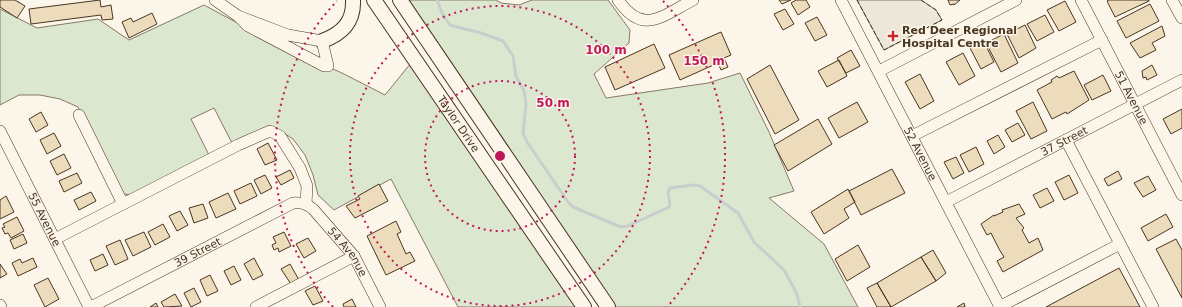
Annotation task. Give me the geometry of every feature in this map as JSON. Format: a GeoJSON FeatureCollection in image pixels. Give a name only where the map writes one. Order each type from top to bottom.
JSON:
{"type":"FeatureCollection","features":[{"type":"Feature","properties":{"kind":"main road"},"geometry":{"type":"LineString","coordinates":[[322,41],[338,34],[350,21],[353,12],[353,0]]}},
{"type":"Feature","properties":{"kind":"main road","name":"Taylor Drive"},"geometry":{"type":"LineString","coordinates":[[374,0],[584,307]]}},
{"type":"Feature","properties":{"kind":"main road","name":"Taylor Drive"},"geometry":{"type":"LineString","coordinates":[[400,0],[608,307]]}},
{"type":"Feature","properties":{"kind":"street"},"geometry":{"type":"LineString","coordinates":[[215,0],[238,16],[248,26],[324,66],[328,66],[322,41],[288,35],[238,16]]}},
{"type":"Feature","properties":{"kind":"street"},"geometry":{"type":"LineString","coordinates":[[618,0],[632,16],[651,21],[693,0]]}},
{"type":"Feature","properties":{"kind":"street","name":"52 Avenue"},"geometry":{"type":"LineString","coordinates":[[841,0],[1000,307]]}},
{"type":"Feature","properties":{"kind":"street"},"geometry":{"type":"LineString","coordinates":[[879,71],[1016,0]]}},
{"type":"Feature","properties":{"kind":"street","name":"51 Avenue"},"geometry":{"type":"LineString","coordinates":[[1081,0],[1182,195]]}},
{"type":"Feature","properties":{"kind":"street"},"geometry":{"type":"LineString","coordinates":[[1172,0],[1182,18]]}},
{"type":"Feature","properties":{"kind":"street"},"geometry":{"type":"LineString","coordinates":[[912,136],[1102,40]]}},
{"type":"Feature","properties":{"kind":"street","name":"37 Street"},"geometry":{"type":"LineString","coordinates":[[946,202],[1182,80]]}},
{"type":"Feature","properties":{"kind":"street"},"geometry":{"type":"LineString","coordinates":[[79,115],[123,204]]}},
{"type":"Feature","properties":{"kind":"street","name":"55 Avenue"},"geometry":{"type":"LineString","coordinates":[[0,131],[90,307]]}},
{"type":"Feature","properties":{"kind":"street"},"geometry":{"type":"LineString","coordinates":[[55,239],[238,145],[270,131],[280,136],[300,168],[307,186],[306,204]]}},
{"type":"Feature","properties":{"kind":"street"},"geometry":{"type":"LineString","coordinates":[[1066,140],[1153,307]]}},
{"type":"Feature","properties":{"kind":"street","name":"39 Street"},"geometry":{"type":"LineString","coordinates":[[90,307],[293,203],[306,204]]}},
{"type":"Feature","properties":{"kind":"street","name":"54 Avenue"},"geometry":{"type":"LineString","coordinates":[[306,204],[313,209],[354,256],[380,307]]}},
{"type":"Feature","properties":{"kind":"street"},"geometry":{"type":"LineString","coordinates":[[1000,307],[1120,244]]}},
{"type":"Feature","properties":{"kind":"street"},"geometry":{"type":"LineString","coordinates":[[256,307],[354,256]]}},
{"type":"Feature","properties":{"kind":"green space"},"geometry":{"type":"Polygon","coordinates":[[[409,0],[496,0],[501,3],[519,5],[532,0],[608,0],[630,30],[629,43],[594,74],[606,98],[708,83],[740,73],[769,132],[794,191],[769,198],[824,244],[858,307],[612,307],[524,170],[409,0]]]}},
{"type":"Feature","properties":{"kind":"green space"},"geometry":{"type":"Polygon","coordinates":[[[204,5],[258,34],[385,95],[411,63],[576,307],[458,307],[391,179],[334,210],[318,195],[313,175],[305,155],[293,139],[279,130],[232,143],[214,108],[191,119],[209,155],[131,195],[124,194],[78,107],[60,99],[40,95],[19,95],[0,105],[0,9],[37,28],[98,19],[129,40],[204,5]]]}},
{"type":"Feature","properties":{"kind":"shaded area","name":"Red Deer Regional Hospital Centre"},"geometry":{"type":"Polygon","coordinates":[[[857,0],[921,0],[936,10],[942,20],[884,50],[857,0]]]}},
{"type":"Feature","properties":{"kind":"building"},"geometry":{"type":"Polygon","coordinates":[[[0,0],[15,0],[25,6],[17,18],[0,7],[0,0]]]}},
{"type":"Feature","properties":{"kind":"building"},"geometry":{"type":"Polygon","coordinates":[[[100,0],[101,7],[111,5],[113,19],[102,20],[101,15],[31,24],[29,9],[100,0]]]}},
{"type":"Feature","properties":{"kind":"building"},"geometry":{"type":"Polygon","coordinates":[[[779,0],[791,0],[782,4],[779,0]]]}},
{"type":"Feature","properties":{"kind":"building"},"geometry":{"type":"Polygon","coordinates":[[[796,0],[806,0],[810,7],[798,15],[791,3],[796,0]]]}},
{"type":"Feature","properties":{"kind":"building"},"geometry":{"type":"Polygon","coordinates":[[[948,0],[960,0],[954,5],[950,5],[948,0]]]}},
{"type":"Feature","properties":{"kind":"building"},"geometry":{"type":"Polygon","coordinates":[[[1065,1],[1076,22],[1059,31],[1047,10],[1065,1]]]}},
{"type":"Feature","properties":{"kind":"building"},"geometry":{"type":"Polygon","coordinates":[[[1107,1],[1149,1],[1115,17],[1107,1]]]}},
{"type":"Feature","properties":{"kind":"building"},"geometry":{"type":"Polygon","coordinates":[[[1150,4],[1159,21],[1126,38],[1117,21],[1150,4]]]}},
{"type":"Feature","properties":{"kind":"building"},"geometry":{"type":"Polygon","coordinates":[[[785,9],[794,24],[783,30],[774,14],[785,9]]]}},
{"type":"Feature","properties":{"kind":"building"},"geometry":{"type":"Polygon","coordinates":[[[152,13],[157,24],[129,38],[122,22],[131,18],[133,22],[152,13]]]}},
{"type":"Feature","properties":{"kind":"building"},"geometry":{"type":"Polygon","coordinates":[[[1045,15],[1054,32],[1037,41],[1027,24],[1045,15]]]}},
{"type":"Feature","properties":{"kind":"building"},"geometry":{"type":"Polygon","coordinates":[[[817,17],[827,35],[815,41],[805,23],[817,17]]]}},
{"type":"Feature","properties":{"kind":"building"},"geometry":{"type":"Polygon","coordinates":[[[1025,25],[1036,48],[1019,58],[1007,34],[1025,25]]]}},
{"type":"Feature","properties":{"kind":"building"},"geometry":{"type":"Polygon","coordinates":[[[1162,26],[1165,36],[1152,43],[1156,50],[1140,58],[1130,43],[1162,26]]]}},
{"type":"Feature","properties":{"kind":"building"},"geometry":{"type":"Polygon","coordinates":[[[721,32],[731,55],[724,58],[728,67],[721,70],[718,63],[680,80],[669,55],[721,32]]]}},
{"type":"Feature","properties":{"kind":"building"},"geometry":{"type":"Polygon","coordinates":[[[1004,34],[1018,63],[1001,72],[986,43],[1004,34]]]}},
{"type":"Feature","properties":{"kind":"building"},"geometry":{"type":"Polygon","coordinates":[[[984,42],[994,62],[981,69],[970,48],[984,42]]]}},
{"type":"Feature","properties":{"kind":"building"},"geometry":{"type":"Polygon","coordinates":[[[654,44],[665,68],[615,90],[605,67],[654,44]]]}},
{"type":"Feature","properties":{"kind":"building"},"geometry":{"type":"Polygon","coordinates":[[[851,50],[860,66],[846,73],[837,58],[851,50]]]}},
{"type":"Feature","properties":{"kind":"building"},"geometry":{"type":"Polygon","coordinates":[[[963,53],[975,76],[959,85],[946,62],[963,53]]]}},
{"type":"Feature","properties":{"kind":"building"},"geometry":{"type":"Polygon","coordinates":[[[839,60],[847,76],[827,87],[818,71],[839,60]]]}},
{"type":"Feature","properties":{"kind":"building"},"geometry":{"type":"Polygon","coordinates":[[[770,65],[799,120],[775,134],[747,79],[770,65]]]}},
{"type":"Feature","properties":{"kind":"building"},"geometry":{"type":"Polygon","coordinates":[[[1152,65],[1157,75],[1147,80],[1146,77],[1143,78],[1142,71],[1152,65]]]}},
{"type":"Feature","properties":{"kind":"building"},"geometry":{"type":"Polygon","coordinates":[[[1074,71],[1089,100],[1067,114],[1066,112],[1052,119],[1037,90],[1052,82],[1051,80],[1057,76],[1059,78],[1074,71]]]}},
{"type":"Feature","properties":{"kind":"building"},"geometry":{"type":"Polygon","coordinates":[[[920,74],[934,101],[920,109],[905,82],[920,74]]]}},
{"type":"Feature","properties":{"kind":"building"},"geometry":{"type":"Polygon","coordinates":[[[1103,75],[1111,91],[1092,100],[1084,85],[1103,75]]]}},
{"type":"Feature","properties":{"kind":"building"},"geometry":{"type":"Polygon","coordinates":[[[857,102],[868,122],[839,138],[828,118],[857,102]]]}},
{"type":"Feature","properties":{"kind":"building"},"geometry":{"type":"Polygon","coordinates":[[[1033,102],[1047,131],[1031,139],[1016,111],[1033,102]]]}},
{"type":"Feature","properties":{"kind":"building"},"geometry":{"type":"Polygon","coordinates":[[[1182,109],[1182,128],[1171,134],[1163,119],[1182,109]]]}},
{"type":"Feature","properties":{"kind":"building"},"geometry":{"type":"Polygon","coordinates":[[[41,112],[48,125],[36,132],[29,119],[41,112]]]}},
{"type":"Feature","properties":{"kind":"building"},"geometry":{"type":"Polygon","coordinates":[[[818,119],[832,144],[788,171],[774,145],[818,119]]]}},
{"type":"Feature","properties":{"kind":"building"},"geometry":{"type":"Polygon","coordinates":[[[1018,123],[1025,135],[1012,142],[1005,130],[1018,123]]]}},
{"type":"Feature","properties":{"kind":"building"},"geometry":{"type":"Polygon","coordinates":[[[54,133],[61,146],[47,154],[40,140],[54,133]]]}},
{"type":"Feature","properties":{"kind":"building"},"geometry":{"type":"Polygon","coordinates":[[[998,135],[1005,147],[994,154],[987,141],[998,135]]]}},
{"type":"Feature","properties":{"kind":"building"},"geometry":{"type":"Polygon","coordinates":[[[268,143],[277,160],[265,165],[257,149],[268,143]]]}},
{"type":"Feature","properties":{"kind":"building"},"geometry":{"type":"Polygon","coordinates":[[[976,147],[984,164],[969,172],[960,155],[976,147]]]}},
{"type":"Feature","properties":{"kind":"building"},"geometry":{"type":"Polygon","coordinates":[[[64,154],[71,168],[57,175],[50,161],[64,154]]]}},
{"type":"Feature","properties":{"kind":"building"},"geometry":{"type":"Polygon","coordinates":[[[956,157],[964,173],[953,179],[944,162],[956,157]]]}},
{"type":"Feature","properties":{"kind":"building"},"geometry":{"type":"Polygon","coordinates":[[[892,169],[905,193],[861,215],[849,191],[892,169]]]}},
{"type":"Feature","properties":{"kind":"building"},"geometry":{"type":"Polygon","coordinates":[[[290,170],[294,178],[281,185],[276,177],[290,170]]]}},
{"type":"Feature","properties":{"kind":"building"},"geometry":{"type":"Polygon","coordinates":[[[1118,171],[1122,179],[1108,186],[1104,179],[1118,171]]]}},
{"type":"Feature","properties":{"kind":"building"},"geometry":{"type":"Polygon","coordinates":[[[77,173],[82,183],[64,192],[59,181],[77,173]]]}},
{"type":"Feature","properties":{"kind":"building"},"geometry":{"type":"Polygon","coordinates":[[[265,175],[272,188],[261,194],[254,180],[265,175]]]}},
{"type":"Feature","properties":{"kind":"building"},"geometry":{"type":"Polygon","coordinates":[[[1069,175],[1078,193],[1064,200],[1055,182],[1069,175]]]}},
{"type":"Feature","properties":{"kind":"building"},"geometry":{"type":"Polygon","coordinates":[[[1148,176],[1156,190],[1143,197],[1134,183],[1148,176]]]}},
{"type":"Feature","properties":{"kind":"building"},"geometry":{"type":"Polygon","coordinates":[[[251,183],[257,196],[240,204],[234,191],[251,183]]]}},
{"type":"Feature","properties":{"kind":"building"},"geometry":{"type":"Polygon","coordinates":[[[379,184],[388,201],[355,218],[346,206],[360,199],[358,196],[379,184]]]}},
{"type":"Feature","properties":{"kind":"building"},"geometry":{"type":"Polygon","coordinates":[[[1047,188],[1054,201],[1040,208],[1033,195],[1047,188]]]}},
{"type":"Feature","properties":{"kind":"building"},"geometry":{"type":"Polygon","coordinates":[[[848,189],[855,202],[844,209],[849,218],[824,234],[811,212],[848,189]]]}},
{"type":"Feature","properties":{"kind":"building"},"geometry":{"type":"Polygon","coordinates":[[[91,192],[96,201],[79,210],[74,200],[91,192]]]}},
{"type":"Feature","properties":{"kind":"building"},"geometry":{"type":"Polygon","coordinates":[[[228,193],[236,209],[216,218],[209,202],[228,193]]]}},
{"type":"Feature","properties":{"kind":"building"},"geometry":{"type":"Polygon","coordinates":[[[6,196],[14,212],[0,219],[0,200],[6,196]]]}},
{"type":"Feature","properties":{"kind":"building"},"geometry":{"type":"Polygon","coordinates":[[[203,204],[208,218],[194,223],[189,208],[203,204]]]}},
{"type":"Feature","properties":{"kind":"building"},"geometry":{"type":"Polygon","coordinates":[[[1019,204],[1025,214],[1016,218],[1024,228],[1022,230],[1029,243],[1038,238],[1043,250],[1003,272],[997,261],[1004,257],[991,233],[987,235],[981,224],[994,215],[1003,212],[1002,210],[1019,204]]]}},
{"type":"Feature","properties":{"kind":"building"},"geometry":{"type":"Polygon","coordinates":[[[180,211],[188,225],[177,231],[169,216],[180,211]]]}},
{"type":"Feature","properties":{"kind":"building"},"geometry":{"type":"Polygon","coordinates":[[[1166,214],[1173,227],[1148,241],[1141,228],[1166,214]]]}},
{"type":"Feature","properties":{"kind":"building"},"geometry":{"type":"Polygon","coordinates":[[[17,217],[24,231],[11,238],[8,233],[5,234],[2,228],[5,227],[3,224],[17,217]]]}},
{"type":"Feature","properties":{"kind":"building"},"geometry":{"type":"Polygon","coordinates":[[[396,221],[401,232],[397,234],[406,254],[410,252],[415,261],[386,275],[367,236],[396,221]]]}},
{"type":"Feature","properties":{"kind":"building"},"geometry":{"type":"Polygon","coordinates":[[[163,224],[170,237],[155,245],[148,232],[163,224]]]}},
{"type":"Feature","properties":{"kind":"building"},"geometry":{"type":"Polygon","coordinates":[[[144,232],[151,247],[133,256],[125,240],[144,232]]]}},
{"type":"Feature","properties":{"kind":"building"},"geometry":{"type":"Polygon","coordinates":[[[284,232],[291,246],[279,252],[278,248],[274,250],[272,245],[276,243],[273,237],[284,232]]]}},
{"type":"Feature","properties":{"kind":"building"},"geometry":{"type":"Polygon","coordinates":[[[23,234],[27,243],[14,249],[10,240],[23,234]]]}},
{"type":"Feature","properties":{"kind":"building"},"geometry":{"type":"Polygon","coordinates":[[[308,238],[316,251],[304,258],[296,244],[308,238]]]}},
{"type":"Feature","properties":{"kind":"building"},"geometry":{"type":"Polygon","coordinates":[[[1176,239],[1182,250],[1182,298],[1156,249],[1176,239]]]}},
{"type":"Feature","properties":{"kind":"building"},"geometry":{"type":"Polygon","coordinates":[[[120,240],[128,259],[115,265],[106,246],[120,240]]]}},
{"type":"Feature","properties":{"kind":"building"},"geometry":{"type":"Polygon","coordinates":[[[858,245],[870,267],[847,281],[835,259],[858,245]]]}},
{"type":"Feature","properties":{"kind":"building"},"geometry":{"type":"Polygon","coordinates":[[[933,250],[946,273],[936,281],[921,257],[933,250]]]}},
{"type":"Feature","properties":{"kind":"building"},"geometry":{"type":"Polygon","coordinates":[[[103,254],[108,265],[95,271],[90,260],[103,254]]]}},
{"type":"Feature","properties":{"kind":"building"},"geometry":{"type":"Polygon","coordinates":[[[921,257],[936,281],[891,307],[877,283],[921,257]]]}},
{"type":"Feature","properties":{"kind":"building"},"geometry":{"type":"Polygon","coordinates":[[[33,258],[37,267],[18,276],[12,263],[20,259],[22,263],[33,258]]]}},
{"type":"Feature","properties":{"kind":"building"},"geometry":{"type":"Polygon","coordinates":[[[254,258],[263,275],[253,280],[244,264],[254,258]]]}},
{"type":"Feature","properties":{"kind":"building"},"geometry":{"type":"Polygon","coordinates":[[[0,264],[7,274],[0,278],[0,264]]]}},
{"type":"Feature","properties":{"kind":"building"},"geometry":{"type":"Polygon","coordinates":[[[290,264],[299,280],[291,284],[281,269],[290,264]]]}},
{"type":"Feature","properties":{"kind":"building"},"geometry":{"type":"Polygon","coordinates":[[[234,266],[241,280],[231,285],[224,271],[234,266]]]}},
{"type":"Feature","properties":{"kind":"building"},"geometry":{"type":"Polygon","coordinates":[[[1119,268],[1140,307],[1046,307],[1119,268]]]}},
{"type":"Feature","properties":{"kind":"building"},"geometry":{"type":"Polygon","coordinates":[[[210,275],[218,291],[207,296],[200,280],[210,275]]]}},
{"type":"Feature","properties":{"kind":"building"},"geometry":{"type":"Polygon","coordinates":[[[48,278],[59,299],[45,307],[34,285],[48,278]]]}},
{"type":"Feature","properties":{"kind":"building"},"geometry":{"type":"Polygon","coordinates":[[[877,283],[891,307],[877,307],[867,288],[877,283]]]}},
{"type":"Feature","properties":{"kind":"building"},"geometry":{"type":"Polygon","coordinates":[[[315,286],[323,301],[313,305],[305,291],[315,286]]]}},
{"type":"Feature","properties":{"kind":"building"},"geometry":{"type":"Polygon","coordinates":[[[194,288],[201,302],[191,307],[184,293],[194,288]]]}},
{"type":"Feature","properties":{"kind":"building"},"geometry":{"type":"Polygon","coordinates":[[[175,294],[182,306],[164,307],[161,302],[175,294]]]}},
{"type":"Feature","properties":{"kind":"building"},"geometry":{"type":"Polygon","coordinates":[[[352,299],[356,307],[344,307],[343,304],[352,299]]]}},
{"type":"Feature","properties":{"kind":"building"},"geometry":{"type":"Polygon","coordinates":[[[156,303],[158,307],[150,307],[156,303]]]}},
{"type":"Feature","properties":{"kind":"building"},"geometry":{"type":"Polygon","coordinates":[[[964,303],[965,307],[957,307],[964,303]]]}},
{"type":"Feature","properties":{"kind":"waterway"},"geometry":{"type":"LineString","coordinates":[[437,0],[443,15],[450,25],[481,33],[503,41],[513,56],[516,76],[524,91],[526,104],[523,133],[527,142],[573,207],[621,227],[628,226],[669,207],[670,202],[668,193],[670,188],[693,185],[700,186],[738,213],[754,242],[784,270],[797,294],[800,307]]}},
{"type":"Feature","properties":{"kind":"fence"},"geometry":{"type":"LineString","coordinates":[[857,0],[884,50],[942,20],[936,10],[921,0]]}},
{"type":"Feature","properties":{"kind":"place","name":"Red Deer Regional Hospital Centre"},"geometry":{"type":"Point","coordinates":[893,36]}}]}
